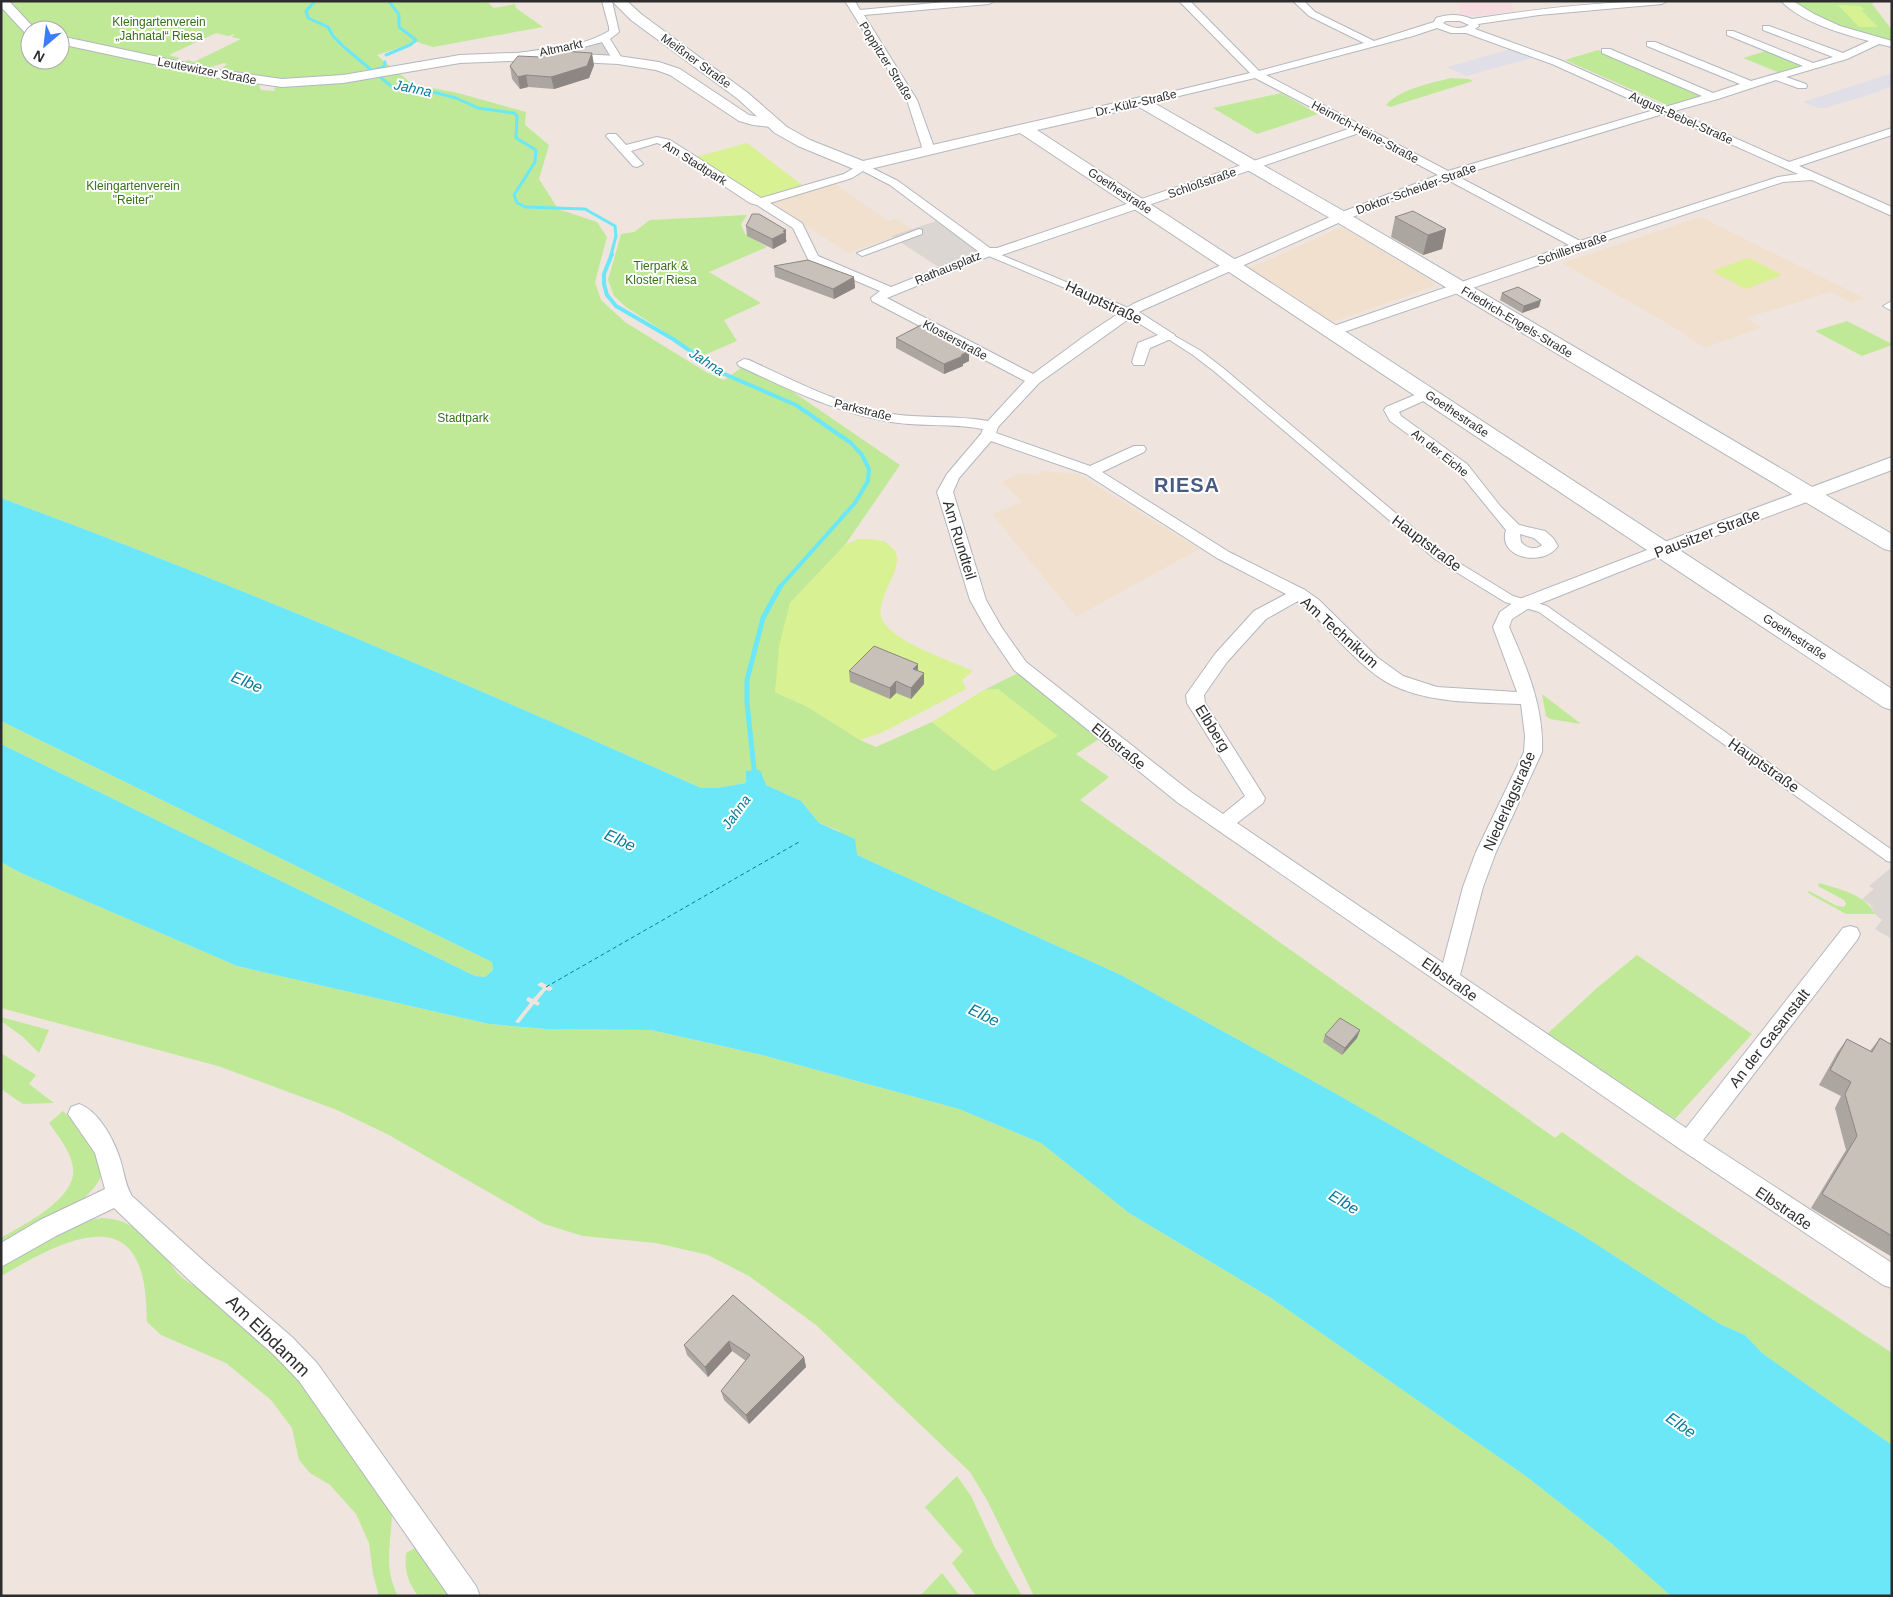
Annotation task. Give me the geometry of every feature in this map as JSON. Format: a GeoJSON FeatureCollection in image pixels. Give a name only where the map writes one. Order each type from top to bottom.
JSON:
{"type":"FeatureCollection","features":[{"type":"Feature","properties":{"kind":"main road","name":"Meißner Straße"},"geometry":{"type":"LineString","coordinates":[[619,1],[636,17],[743,96],[781,130],[804,143],[862,166]]}},
{"type":"Feature","properties":{"kind":"main road","name":"Dr.-Külz-Straße"},"geometry":{"type":"LineString","coordinates":[[862,166],[1141,102]]}},
{"type":"Feature","properties":{"kind":"main road","name":"Friedrich-Engels-Straße"},"geometry":{"type":"LineString","coordinates":[[1141,102],[1460,288],[1892,544]]}},
{"type":"Feature","properties":{"kind":"main road","name":"Goethestraße"},"geometry":{"type":"LineString","coordinates":[[1023,128],[1232,266],[1333,330],[1661,550],[1892,700]]}},
{"type":"Feature","properties":{"kind":"street"},"geometry":{"type":"LineString","coordinates":[[2,1],[20,20]]}},
{"type":"Feature","properties":{"kind":"street"},"geometry":{"type":"LineString","coordinates":[[607,1],[614,27],[614,32],[607,37],[618,60]]}},
{"type":"Feature","properties":{"kind":"street","name":"Poppitzer Straße"},"geometry":{"type":"LineString","coordinates":[[850,1],[912,100],[929,150]]}},
{"type":"Feature","properties":{"kind":"street"},"geometry":{"type":"LineString","coordinates":[[858,13],[896,6],[989,1]]}},
{"type":"Feature","properties":{"kind":"street","name":"Heinrich-Heine-Straße"},"geometry":{"type":"LineString","coordinates":[[1184,1],[1258,75],[1579,245]]}},
{"type":"Feature","properties":{"kind":"street"},"geometry":{"type":"LineString","coordinates":[[1298,1],[1312,14],[1373,44]]}},
{"type":"Feature","properties":{"kind":"street"},"geometry":{"type":"LineString","coordinates":[[1470,26],[1539,12],[1662,1]]}},
{"type":"Feature","properties":{"kind":"street"},"geometry":{"type":"LineString","coordinates":[[1786,1],[1812,18],[1845,31],[1892,44]]}},
{"type":"Feature","properties":{"kind":"street","name":"Dr.-Külz-Straße"},"geometry":{"type":"LineString","coordinates":[[1141,102],[1258,75],[1410,34],[1438,24],[1439,20],[1451,17],[1470,26]]}},
{"type":"Feature","properties":{"kind":"street"},"geometry":{"type":"LineString","coordinates":[[1438,24],[1447,29]]}},
{"type":"Feature","properties":{"kind":"street","name":"Dr.-Külz-Straße"},"geometry":{"type":"LineString","coordinates":[[1410,34],[1470,26]]}},
{"type":"Feature","properties":{"kind":"street","name":"August-Bebel-Straße"},"geometry":{"type":"LineString","coordinates":[[1470,26],[1668,111],[1892,212]]}},
{"type":"Feature","properties":{"kind":"street"},"geometry":{"type":"LineString","coordinates":[[1766,28],[1852,64]]}},
{"type":"Feature","properties":{"kind":"street"},"geometry":{"type":"LineString","coordinates":[[1730,33],[1812,66]]}},
{"type":"Feature","properties":{"kind":"street","name":"Altmarkt"},"geometry":{"type":"LineString","coordinates":[[517,57],[576,46],[607,37]]}},
{"type":"Feature","properties":{"kind":"street","name":"Doktor-Scheider-Straße"},"geometry":{"type":"LineString","coordinates":[[1130,312],[1180,288],[1341,218],[1447,175],[1668,111],[1840,58],[1856,52],[1877,40]]}},
{"type":"Feature","properties":{"kind":"street","name":"Leutewitzer Straße"},"geometry":{"type":"LineString","coordinates":[[70,42],[260,81],[311,82],[356,77],[460,58],[586,57],[618,60],[659,66],[675,72],[744,118],[772,123]]}},
{"type":"Feature","properties":{"kind":"street"},"geometry":{"type":"LineString","coordinates":[[1651,44],[1751,85]]}},
{"type":"Feature","properties":{"kind":"street"},"geometry":{"type":"LineString","coordinates":[[1606,51],[1714,97]]}},
{"type":"Feature","properties":{"kind":"street"},"geometry":{"type":"LineString","coordinates":[[1776,77],[1802,86]]}},
{"type":"Feature","properties":{"kind":"street","name":"Schloßstraße"},"geometry":{"type":"LineString","coordinates":[[987,252],[998,252],[1360,129]]}},
{"type":"Feature","properties":{"kind":"street"},"geometry":{"type":"LineString","coordinates":[[1788,166],[1887,133]]}},
{"type":"Feature","properties":{"kind":"street"},"geometry":{"type":"LineString","coordinates":[[612,136],[637,164]]}},
{"type":"Feature","properties":{"kind":"street","name":"Am Stadtpark"},"geometry":{"type":"LineString","coordinates":[[624,149],[662,140],[754,200],[761,202]]}},
{"type":"Feature","properties":{"kind":"street"},"geometry":{"type":"LineString","coordinates":[[761,202],[848,176],[862,166],[894,184],[946,223]]}},
{"type":"Feature","properties":{"kind":"street","name":"Schillerstraße"},"geometry":{"type":"LineString","coordinates":[[1333,330],[1460,288],[1579,245],[1782,179],[1812,177]]}},
{"type":"Feature","properties":{"kind":"street"},"geometry":{"type":"LineString","coordinates":[[761,202],[798,226],[813,258],[890,291]]}},
{"type":"Feature","properties":{"kind":"street","name":"Rathausplatz"},"geometry":{"type":"LineString","coordinates":[[877,298],[890,291],[979,257],[987,252],[946,223]]}},
{"type":"Feature","properties":{"kind":"street"},"geometry":{"type":"LineString","coordinates":[[862,253],[919,232]]}},
{"type":"Feature","properties":{"kind":"street","name":"Hauptstraße"},"geometry":{"type":"LineString","coordinates":[[987,252],[1130,312],[1168,335],[1220,370],[1439,556],[1509,599],[1543,609],[1892,857]]}},
{"type":"Feature","properties":{"kind":"street","name":"Klosterstraße"},"geometry":{"type":"LineString","coordinates":[[877,298],[1034,380]]}},
{"type":"Feature","properties":{"kind":"street"},"geometry":{"type":"LineString","coordinates":[[1130,312],[1034,380],[990,431],[1091,471],[1139,449]]}},
{"type":"Feature","properties":{"kind":"street"},"geometry":{"type":"LineString","coordinates":[[1139,362],[1143,346],[1168,335]]}},
{"type":"Feature","properties":{"kind":"street","name":"Parkstraße"},"geometry":{"type":"LineString","coordinates":[[744,363],[825,400],[860,411],[902,420],[969,421],[990,431]]}},
{"type":"Feature","properties":{"kind":"street","name":"An der Eiche"},"geometry":{"type":"LineString","coordinates":[[1427,394],[1397,407],[1392,410],[1392,414],[1462,467],[1496,510],[1514,528]]}},
{"type":"Feature","properties":{"kind":"street","name":"Am Rundteil"},"geometry":{"type":"LineString","coordinates":[[990,431],[952,477],[946,492],[948,506],[965,553],[978,600],[995,630],[1020,666]]}},
{"type":"Feature","properties":{"kind":"street","name":"Pausitzer Straße"},"geometry":{"type":"LineString","coordinates":[[1523,604],[1892,463]]}},
{"type":"Feature","properties":{"kind":"street","name":"Am Technikum"},"geometry":{"type":"LineString","coordinates":[[1091,471],[1223,555],[1299,594],[1327,616],[1372,662],[1397,680],[1437,693],[1528,699]]}},
{"type":"Feature","properties":{"kind":"street","name":"Elbberg"},"geometry":{"type":"LineString","coordinates":[[1223,824],[1256,798],[1196,703],[1195,696],[1221,658],[1260,615],[1299,594]]}},
{"type":"Feature","properties":{"kind":"street","name":"Niederlagstraße"},"geometry":{"type":"LineString","coordinates":[[1449,978],[1473,887],[1486,852],[1533,752],[1534,742],[1528,699],[1501,627],[1507,614],[1523,604]]}},
{"type":"Feature","properties":{"kind":"street","name":"Elbstraße"},"geometry":{"type":"LineString","coordinates":[[1020,666],[1170,786],[1223,824],[1826,1236],[1892,1277]]}},
{"type":"Feature","properties":{"kind":"street","name":"An der Gasanstalt"},"geometry":{"type":"LineString","coordinates":[[1688,1142],[1850,934]]}},
{"type":"Feature","properties":{"kind":"street","name":"Am Elbdamm"},"geometry":{"type":"LineString","coordinates":[[79,1114],[106,1152],[117,1195],[132,1212],[283,1346],[308,1372],[466,1596]]}},
{"type":"Feature","properties":{"kind":"street"},"geometry":{"type":"LineString","coordinates":[[1,1256],[48,1228],[117,1195]]}},
{"type":"Feature","properties":{"kind":"shaded area"},"geometry":{"type":"Polygon","coordinates":[[[1459,1],[1510,1],[1515,12],[1471,16],[1460,15],[1459,1]]]}},
{"type":"Feature","properties":{"kind":"shaded area"},"geometry":{"type":"Polygon","coordinates":[[[603,40],[615,57],[539,55],[603,40]]]}},
{"type":"Feature","properties":{"kind":"shaded area"},"geometry":{"type":"Polygon","coordinates":[[[1511,49],[1532,58],[1466,76],[1447,67],[1511,49]]]}},
{"type":"Feature","properties":{"kind":"shaded area"},"geometry":{"type":"Polygon","coordinates":[[[1892,73],[1892,86],[1875,93],[1825,108],[1818,108],[1803,102],[1892,73]]]}},
{"type":"Feature","properties":{"kind":"shaded area"},"geometry":{"type":"Polygon","coordinates":[[[834,183],[888,221],[896,219],[914,230],[848,253],[772,203],[834,183]]]}},
{"type":"Feature","properties":{"kind":"shaded area"},"geometry":{"type":"Polygon","coordinates":[[[1701,217],[1864,298],[1852,303],[1831,292],[1746,318],[1761,328],[1704,348],[1682,332],[1562,263],[1701,217]]]}},
{"type":"Feature","properties":{"kind":"shaded area"},"geometry":{"type":"Polygon","coordinates":[[[936,221],[981,252],[940,268],[891,236],[936,221]]]}},
{"type":"Feature","properties":{"kind":"shaded area"},"geometry":{"type":"Polygon","coordinates":[[[1342,227],[1435,283],[1434,286],[1331,323],[1249,270],[1342,227]]]}},
{"type":"Feature","properties":{"kind":"shaded area"},"geometry":{"type":"Polygon","coordinates":[[[1042,471],[1078,474],[1199,549],[1076,617],[992,514],[1023,502],[1002,482],[1020,473],[1038,475],[1042,471]]]}},
{"type":"Feature","properties":{"kind":"shaded area"},"geometry":{"type":"Polygon","coordinates":[[[1892,867],[1892,939],[1875,929],[1882,920],[1875,914],[1870,904],[1862,899],[1874,889],[1869,886],[1892,867]]]}},
{"type":"Feature","properties":{"kind":"green space","name":"Kleingartenverein „Jahnatal“ Riesa"},"geometry":{"type":"Polygon","coordinates":[[[9,1],[486,1],[494,8],[515,4],[516,8],[543,27],[433,47],[417,42],[377,55],[393,69],[330,78],[283,80],[219,71],[227,64],[224,63],[204,69],[181,64],[188,60],[194,62],[241,39],[232,37],[235,34],[228,36],[216,33],[169,55],[180,58],[173,62],[70,38],[70,20],[25,20],[9,1]]]}},
{"type":"Feature","properties":{"kind":"green space"},"geometry":{"type":"Polygon","coordinates":[[[1789,1],[1876,1],[1872,4],[1892,30],[1892,42],[1843,29],[1789,1]]]}},
{"type":"Feature","properties":{"kind":"green space"},"geometry":{"type":"Polygon","coordinates":[[[1838,5],[1860,6],[1865,10],[1861,10],[1878,27],[1859,27],[1838,5]]]}},
{"type":"Feature","properties":{"kind":"green space"},"geometry":{"type":"Polygon","coordinates":[[[1,8],[20,26],[20,70],[70,70],[70,45],[254,83],[259,85],[261,90],[275,91],[274,88],[280,86],[399,73],[412,84],[458,93],[526,112],[525,125],[549,145],[539,179],[558,209],[597,222],[607,237],[595,282],[601,300],[625,322],[706,372],[724,380],[741,368],[783,385],[900,465],[845,545],[790,603],[775,692],[808,707],[860,740],[876,747],[932,722],[994,771],[1057,736],[998,689],[984,690],[1018,673],[1099,739],[1076,754],[1109,777],[1080,800],[1555,1138],[1562,1132],[1630,1180],[1892,1353],[1892,1445],[1762,1353],[1745,1335],[1720,1324],[1579,1233],[1333,1092],[1121,975],[857,855],[839,831],[819,823],[801,801],[766,785],[746,783],[718,788],[701,788],[353,637],[90,531],[1,498],[1,8]]]}},
{"type":"Feature","properties":{"kind":"green space"},"geometry":{"type":"Polygon","coordinates":[[[1598,50],[1607,52],[1706,95],[1672,106],[1667,105],[1565,60],[1598,50]]]}},
{"type":"Feature","properties":{"kind":"green space"},"geometry":{"type":"Polygon","coordinates":[[[1769,50],[1805,65],[1780,73],[1743,58],[1769,50]]]}},
{"type":"Feature","properties":{"kind":"green space"},"geometry":{"type":"Polygon","coordinates":[[[1451,78],[1473,81],[1390,107],[1386,105],[1392,99],[1407,91],[1451,78]]]}},
{"type":"Feature","properties":{"kind":"green space"},"geometry":{"type":"Polygon","coordinates":[[[1281,93],[1318,114],[1257,134],[1213,108],[1281,93]]]}},
{"type":"Feature","properties":{"kind":"green space"},"geometry":{"type":"Polygon","coordinates":[[[747,143],[802,185],[757,199],[696,157],[747,143]]]}},
{"type":"Feature","properties":{"kind":"green space","name":"Tierpark & Kloster Riesa"},"geometry":{"type":"Polygon","coordinates":[[[747,215],[741,224],[745,234],[767,247],[709,272],[761,303],[724,320],[737,341],[702,356],[626,307],[614,296],[608,280],[621,234],[634,232],[650,220],[747,215]]]}},
{"type":"Feature","properties":{"kind":"green space"},"geometry":{"type":"Polygon","coordinates":[[[1749,258],[1782,275],[1746,289],[1712,271],[1749,258]]]}},
{"type":"Feature","properties":{"kind":"green space"},"geometry":{"type":"Polygon","coordinates":[[[1847,321],[1892,345],[1862,356],[1815,331],[1847,321]]]}},
{"type":"Feature","properties":{"kind":"green space"},"geometry":{"type":"Polygon","coordinates":[[[858,539],[872,539],[884,542],[896,554],[895,572],[882,602],[881,612],[883,621],[889,629],[911,643],[973,671],[962,680],[966,689],[883,732],[860,740],[808,707],[775,692],[779,646],[790,603],[845,545],[858,539]]]}},
{"type":"Feature","properties":{"kind":"green space"},"geometry":{"type":"Polygon","coordinates":[[[998,689],[1058,736],[994,771],[932,722],[984,690],[998,689]]]}},
{"type":"Feature","properties":{"kind":"green space"},"geometry":{"type":"Polygon","coordinates":[[[1542,694],[1581,724],[1550,719],[1546,716],[1542,694]]]}},
{"type":"Feature","properties":{"kind":"green space"},"geometry":{"type":"Polygon","coordinates":[[[1,721],[492,962],[493,970],[485,977],[475,976],[1,744],[1,721]]]}},
{"type":"Feature","properties":{"kind":"green space"},"geometry":{"type":"Polygon","coordinates":[[[1,862],[21,873],[237,966],[489,1024],[546,1029],[651,1030],[762,1055],[959,1109],[1041,1143],[1129,1213],[1271,1298],[1527,1477],[1611,1543],[1671,1596],[1034,1596],[988,1502],[970,1472],[816,1325],[749,1276],[708,1255],[656,1243],[583,1236],[544,1224],[389,1135],[337,1110],[218,1066],[1,1008],[1,862]]]}},
{"type":"Feature","properties":{"kind":"green space"},"geometry":{"type":"Polygon","coordinates":[[[1819,883],[1851,893],[1871,907],[1875,914],[1846,914],[1808,893],[1809,891],[1837,906],[1844,907],[1846,904],[1844,900],[1818,886],[1819,883]]]}},
{"type":"Feature","properties":{"kind":"green space"},"geometry":{"type":"Polygon","coordinates":[[[1637,955],[1752,1034],[1675,1119],[1546,1035],[1597,988],[1637,955]]]}},
{"type":"Feature","properties":{"kind":"green space"},"geometry":{"type":"Polygon","coordinates":[[[1,1017],[49,1030],[39,1053],[23,1037],[1,1021],[1,1017]]]}},
{"type":"Feature","properties":{"kind":"green space"},"geometry":{"type":"Polygon","coordinates":[[[1,1053],[36,1075],[29,1084],[54,1103],[23,1104],[1,1089],[1,1053]]]}},
{"type":"Feature","properties":{"kind":"green space"},"geometry":{"type":"Polygon","coordinates":[[[63,1111],[88,1140],[97,1157],[102,1175],[84,1198],[58,1218],[1,1248],[1,1238],[47,1210],[67,1190],[72,1179],[73,1168],[70,1156],[49,1123],[63,1111]]]}},
{"type":"Feature","properties":{"kind":"green space"},"geometry":{"type":"Polygon","coordinates":[[[102,1218],[123,1222],[139,1231],[168,1258],[182,1277],[202,1289],[275,1353],[296,1377],[392,1514],[389,1565],[393,1585],[398,1596],[379,1596],[373,1574],[369,1543],[356,1514],[330,1485],[310,1473],[299,1460],[292,1428],[271,1400],[226,1363],[161,1335],[147,1322],[142,1275],[137,1261],[126,1245],[110,1238],[92,1237],[73,1241],[33,1258],[1,1276],[1,1263],[88,1220],[102,1218]]]}},
{"type":"Feature","properties":{"kind":"green space"},"geometry":{"type":"Polygon","coordinates":[[[957,1476],[971,1496],[995,1548],[1022,1596],[976,1596],[952,1563],[963,1551],[925,1507],[957,1476]]]}},
{"type":"Feature","properties":{"kind":"green space"},"geometry":{"type":"Polygon","coordinates":[[[415,1548],[420,1549],[449,1589],[448,1596],[418,1596],[409,1581],[406,1565],[406,1553],[415,1548]]]}},
{"type":"Feature","properties":{"kind":"green space"},"geometry":{"type":"Polygon","coordinates":[[[942,1573],[960,1596],[920,1596],[942,1573]]]}},
{"type":"Feature","properties":{"kind":"water","name":"Elbe"},"geometry":{"type":"Polygon","coordinates":[[[1,498],[90,531],[353,637],[528,711],[701,788],[718,788],[746,783],[746,771],[760,770],[766,785],[801,801],[819,823],[855,839],[857,855],[1121,975],[1333,1092],[1579,1233],[1720,1324],[1745,1335],[1762,1353],[1892,1445],[1892,1596],[1671,1596],[1611,1543],[1527,1477],[1271,1298],[1129,1213],[1041,1143],[959,1109],[762,1055],[651,1030],[546,1029],[489,1024],[237,966],[21,873],[1,862],[1,744],[475,976],[485,977],[493,970],[492,962],[1,721],[1,498]]]}},
{"type":"Feature","properties":{"kind":"pier"},"geometry":{"type":"Polygon","coordinates":[[[541,982],[553,988],[550,991],[546,990],[537,1001],[540,1003],[538,1006],[534,1004],[519,1023],[515,1022],[530,1003],[526,1000],[528,997],[533,999],[543,988],[537,985],[541,982]]]}},
{"type":"Feature","properties":{"kind":"building"},"geometry":{"type":"Polygon","coordinates":[[[547,50],[592,53],[587,66],[551,77],[526,75],[518,77],[510,66],[518,56],[541,57],[547,50]]]}},
{"type":"Feature","properties":{"kind":"building"},"geometry":{"type":"Polygon","coordinates":[[[1413,211],[1446,229],[1428,235],[1395,217],[1413,211]]]}},
{"type":"Feature","properties":{"kind":"building"},"geometry":{"type":"Polygon","coordinates":[[[752,214],[759,214],[786,230],[783,231],[786,232],[772,239],[746,226],[752,214]]]}},
{"type":"Feature","properties":{"kind":"building"},"geometry":{"type":"Polygon","coordinates":[[[808,260],[854,277],[833,289],[774,266],[808,260]]]}},
{"type":"Feature","properties":{"kind":"building"},"geometry":{"type":"Polygon","coordinates":[[[1518,287],[1541,300],[1524,306],[1502,293],[1518,287]]]}},
{"type":"Feature","properties":{"kind":"building"},"geometry":{"type":"Polygon","coordinates":[[[921,325],[969,351],[961,355],[963,356],[944,364],[896,338],[921,325]]]}},
{"type":"Feature","properties":{"kind":"building"},"geometry":{"type":"Polygon","coordinates":[[[874,646],[918,664],[913,669],[924,673],[911,688],[896,681],[890,688],[849,671],[874,646]]]}},
{"type":"Feature","properties":{"kind":"building"},"geometry":{"type":"Polygon","coordinates":[[[1340,1018],[1360,1030],[1345,1048],[1325,1035],[1340,1018]]]}},
{"type":"Feature","properties":{"kind":"building"},"geometry":{"type":"Polygon","coordinates":[[[1880,1038],[1892,1045],[1892,1236],[1822,1194],[1857,1136],[1845,1094],[1851,1082],[1830,1070],[1847,1039],[1872,1052],[1880,1038]]]}},
{"type":"Feature","properties":{"kind":"building"},"geometry":{"type":"Polygon","coordinates":[[[733,1295],[804,1357],[746,1415],[721,1391],[750,1355],[729,1341],[705,1367],[684,1345],[733,1295]]]}},
{"type":"Feature","properties":{"kind":"waterway","name":"Jahna"},"geometry":{"type":"LineString","coordinates":[[315,1],[306,11],[308,18],[328,27],[333,36],[345,48],[391,86],[437,93],[456,98],[478,108],[514,113],[517,116],[516,138],[536,150],[535,162],[514,195],[517,203],[526,207],[585,209],[615,226],[616,236],[611,255]]}},
{"type":"Feature","properties":{"kind":"waterway"},"geometry":{"type":"LineString","coordinates":[[386,55],[410,45],[416,40],[399,27],[399,15],[389,1]]}},
{"type":"Feature","properties":{"kind":"waterway"},"geometry":{"type":"LineString","coordinates":[[374,70],[384,67],[385,62]]}},
{"type":"Feature","properties":{"kind":"waterway","name":"Jahna"},"geometry":{"type":"LineString","coordinates":[[612,254],[604,274],[604,284],[607,295],[616,306],[673,339],[722,373],[796,405],[851,443],[862,455],[869,469],[868,481],[855,503],[779,588]]}},
{"type":"Feature","properties":{"kind":"waterway","name":"Jahna"},"geometry":{"type":"LineString","coordinates":[[755,778],[747,703],[747,680],[763,618],[780,587]]}},
{"type":"Feature","properties":{"kind":"ferry route"},"geometry":{"type":"LineString","coordinates":[[546,987],[799,842]]}},
{"type":"Feature","properties":{"kind":"district","name":"RIESA"},"geometry":{"type":"Point","coordinates":[1187,485]}},
{"type":"Feature","properties":{"kind":"park label","name":"Kleingartenverein \"Reiter\""},"geometry":{"type":"Point","coordinates":[133,193]}},
{"type":"Feature","properties":{"kind":"park label","name":"Stadtpark"},"geometry":{"type":"Point","coordinates":[463,418]}}]}
